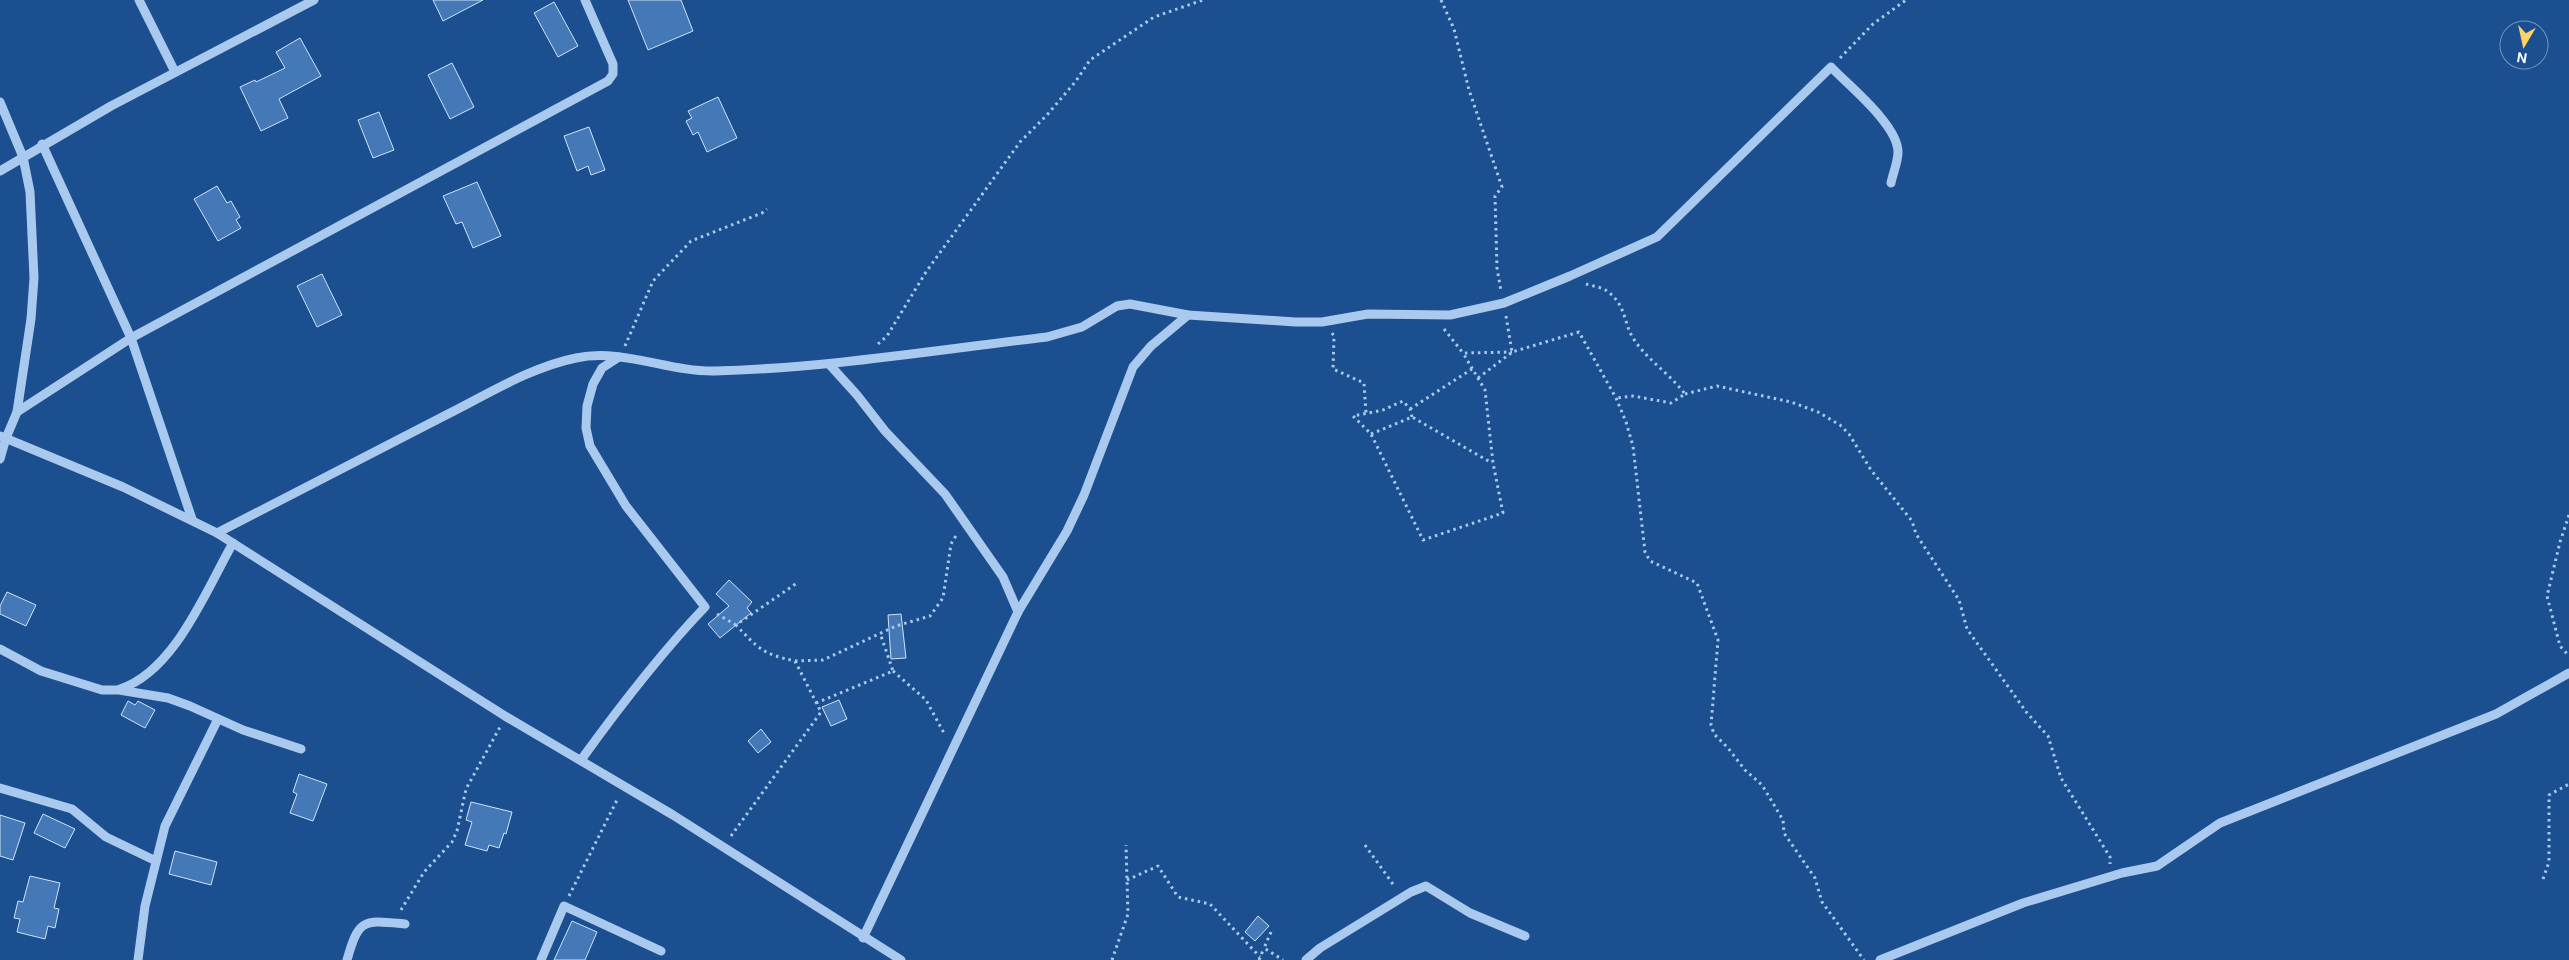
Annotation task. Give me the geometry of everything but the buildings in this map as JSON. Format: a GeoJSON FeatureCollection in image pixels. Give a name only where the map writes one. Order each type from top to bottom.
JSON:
{"type":"FeatureCollection","features":[{"type":"Feature","properties":{"kind":"street"},"geometry":{"type":"LineString","coordinates":[[139,0],[175,72]]}},
{"type":"Feature","properties":{"kind":"street"},"geometry":{"type":"LineString","coordinates":[[0,171],[42,144],[314,0]]}},
{"type":"Feature","properties":{"kind":"street"},"geometry":{"type":"LineString","coordinates":[[17,412],[131,338],[608,82],[613,74],[613,64],[585,0]]}},
{"type":"Feature","properties":{"kind":"street"},"geometry":{"type":"LineString","coordinates":[[218,533],[371,453],[544,368],[585,356],[619,357],[701,370],[785,368],[859,361],[1047,337],[1074,330],[1117,306],[1130,304],[1188,315],[1322,322],[1368,314],[1434,316],[1472,311],[1504,303],[1570,276],[1657,236],[1831,67],[1880,117],[1895,137],[1898,152],[1891,183]]}},
{"type":"Feature","properties":{"kind":"street"},"geometry":{"type":"LineString","coordinates":[[0,102],[23,157],[30,192],[34,278],[31,319],[17,412],[3,437],[0,459]]}},
{"type":"Feature","properties":{"kind":"street"},"geometry":{"type":"LineString","coordinates":[[42,144],[131,338],[192,519]]}},
{"type":"Feature","properties":{"kind":"street"},"geometry":{"type":"LineString","coordinates":[[863,938],[1018,612],[1066,531],[1084,495],[1133,367],[1151,346],[1188,315]]}},
{"type":"Feature","properties":{"kind":"street"},"geometry":{"type":"LineString","coordinates":[[582,760],[633,688],[670,643],[705,607],[626,506],[590,446],[586,428],[587,406],[593,384],[602,368],[619,357]]}},
{"type":"Feature","properties":{"kind":"street"},"geometry":{"type":"LineString","coordinates":[[829,364],[857,395],[885,431],[945,494],[1003,577],[1018,612]]}},
{"type":"Feature","properties":{"kind":"street"},"geometry":{"type":"LineString","coordinates":[[3,437],[192,519],[218,533],[506,716],[582,760],[723,847],[863,938],[901,960]]}},
{"type":"Feature","properties":{"kind":"street"},"geometry":{"type":"LineString","coordinates":[[119,690],[133,685],[160,663],[194,614],[233,543]]}},
{"type":"Feature","properties":{"kind":"street"},"geometry":{"type":"LineString","coordinates":[[0,648],[41,671],[102,690],[119,690],[168,698],[218,719],[301,749]]}},
{"type":"Feature","properties":{"kind":"street"},"geometry":{"type":"LineString","coordinates":[[1880,960],[2023,903],[2111,876],[2157,866],[2220,823],[2496,714],[2569,673]]}},
{"type":"Feature","properties":{"kind":"street"},"geometry":{"type":"LineString","coordinates":[[138,960],[145,906],[165,826],[218,719]]}},
{"type":"Feature","properties":{"kind":"street"},"geometry":{"type":"LineString","coordinates":[[0,788],[72,809],[106,836],[156,861]]}},
{"type":"Feature","properties":{"kind":"street"},"geometry":{"type":"LineString","coordinates":[[1306,960],[1320,948],[1403,897],[1426,886],[1470,913],[1525,936]]}},
{"type":"Feature","properties":{"kind":"street"},"geometry":{"type":"LineString","coordinates":[[541,960],[564,906],[661,950]]}},
{"type":"Feature","properties":{"kind":"street"},"geometry":{"type":"LineString","coordinates":[[347,960],[356,933],[361,925],[369,922],[405,924]]}},
{"type":"Feature","properties":{"kind":"path"},"geometry":{"type":"LineString","coordinates":[[859,361],[887,336],[926,272],[1014,150],[1047,115],[1090,60],[1154,17],[1202,0]]}},
{"type":"Feature","properties":{"kind":"path"},"geometry":{"type":"LineString","coordinates":[[1441,0],[1454,29],[1469,90],[1502,186],[1495,196],[1497,268],[1512,352]]}},
{"type":"Feature","properties":{"kind":"path"},"geometry":{"type":"LineString","coordinates":[[1831,67],[1874,24],[1906,0]]}},
{"type":"Feature","properties":{"kind":"path"},"geometry":{"type":"LineString","coordinates":[[619,357],[653,281],[691,241],[762,213],[767,209]]}},
{"type":"Feature","properties":{"kind":"path"},"geometry":{"type":"LineString","coordinates":[[1570,276],[1607,291],[1625,311],[1632,337],[1657,366],[1676,382],[1685,394]]}},
{"type":"Feature","properties":{"kind":"path"},"geometry":{"type":"LineString","coordinates":[[1434,316],[1463,353],[1485,390],[1493,463],[1503,513],[1424,540],[1371,434],[1352,416],[1383,410],[1403,401],[1410,409],[1412,417],[1493,463]]}},
{"type":"Feature","properties":{"kind":"path"},"geometry":{"type":"LineString","coordinates":[[1322,322],[1334,336],[1332,369],[1364,383],[1366,413]]}},
{"type":"Feature","properties":{"kind":"path"},"geometry":{"type":"LineString","coordinates":[[1463,353],[1512,352],[1579,332],[1616,398],[1633,446],[1645,552],[1650,561],[1697,583],[1718,640],[1711,725],[1714,734],[1745,770],[1762,785],[1783,820],[1784,833],[1815,878],[1822,902],[1864,960]]}},
{"type":"Feature","properties":{"kind":"path"},"geometry":{"type":"LineString","coordinates":[[1478,378],[1512,352]]}},
{"type":"Feature","properties":{"kind":"path"},"geometry":{"type":"LineString","coordinates":[[1410,409],[1472,369]]}},
{"type":"Feature","properties":{"kind":"path"},"geometry":{"type":"LineString","coordinates":[[1616,398],[1633,396],[1671,403],[1685,394],[1717,386],[1808,406],[1840,425],[1849,434],[1871,470],[1912,520],[1916,534],[1959,600],[1967,629],[2027,713],[2048,736],[2061,778],[2110,857],[2111,876]]}},
{"type":"Feature","properties":{"kind":"path"},"geometry":{"type":"LineString","coordinates":[[1371,434],[1412,417]]}},
{"type":"Feature","properties":{"kind":"path"},"geometry":{"type":"LineString","coordinates":[[2569,515],[2560,542],[2547,596],[2560,646],[2569,656]]}},
{"type":"Feature","properties":{"kind":"path"},"geometry":{"type":"LineString","coordinates":[[705,607],[736,625],[756,646],[772,656],[795,661],[823,660],[896,626],[930,616],[944,598],[952,544],[964,521]]}},
{"type":"Feature","properties":{"kind":"path"},"geometry":{"type":"LineString","coordinates":[[736,625],[797,584]]}},
{"type":"Feature","properties":{"kind":"path"},"geometry":{"type":"LineString","coordinates":[[880,633],[893,671],[926,700],[942,732],[955,744]]}},
{"type":"Feature","properties":{"kind":"path"},"geometry":{"type":"LineString","coordinates":[[723,847],[821,712],[795,661]]}},
{"type":"Feature","properties":{"kind":"path"},"geometry":{"type":"LineString","coordinates":[[816,703],[893,671]]}},
{"type":"Feature","properties":{"kind":"path"},"geometry":{"type":"LineString","coordinates":[[393,923],[424,872],[452,842],[466,789],[506,716]]}},
{"type":"Feature","properties":{"kind":"path"},"geometry":{"type":"LineString","coordinates":[[2543,879],[2549,862],[2549,795],[2569,784]]}},
{"type":"Feature","properties":{"kind":"path"},"geometry":{"type":"LineString","coordinates":[[564,906],[624,787]]}},
{"type":"Feature","properties":{"kind":"path"},"geometry":{"type":"LineString","coordinates":[[1112,960],[1128,914],[1126,845]]}},
{"type":"Feature","properties":{"kind":"path"},"geometry":{"type":"LineString","coordinates":[[1365,845],[1403,897]]}},
{"type":"Feature","properties":{"kind":"path"},"geometry":{"type":"LineString","coordinates":[[1127,880],[1158,866],[1178,897],[1210,904],[1259,958],[1272,932]]}},
{"type":"Feature","properties":{"kind":"path"},"geometry":{"type":"LineString","coordinates":[[1264,948],[1283,960]]}}]}
